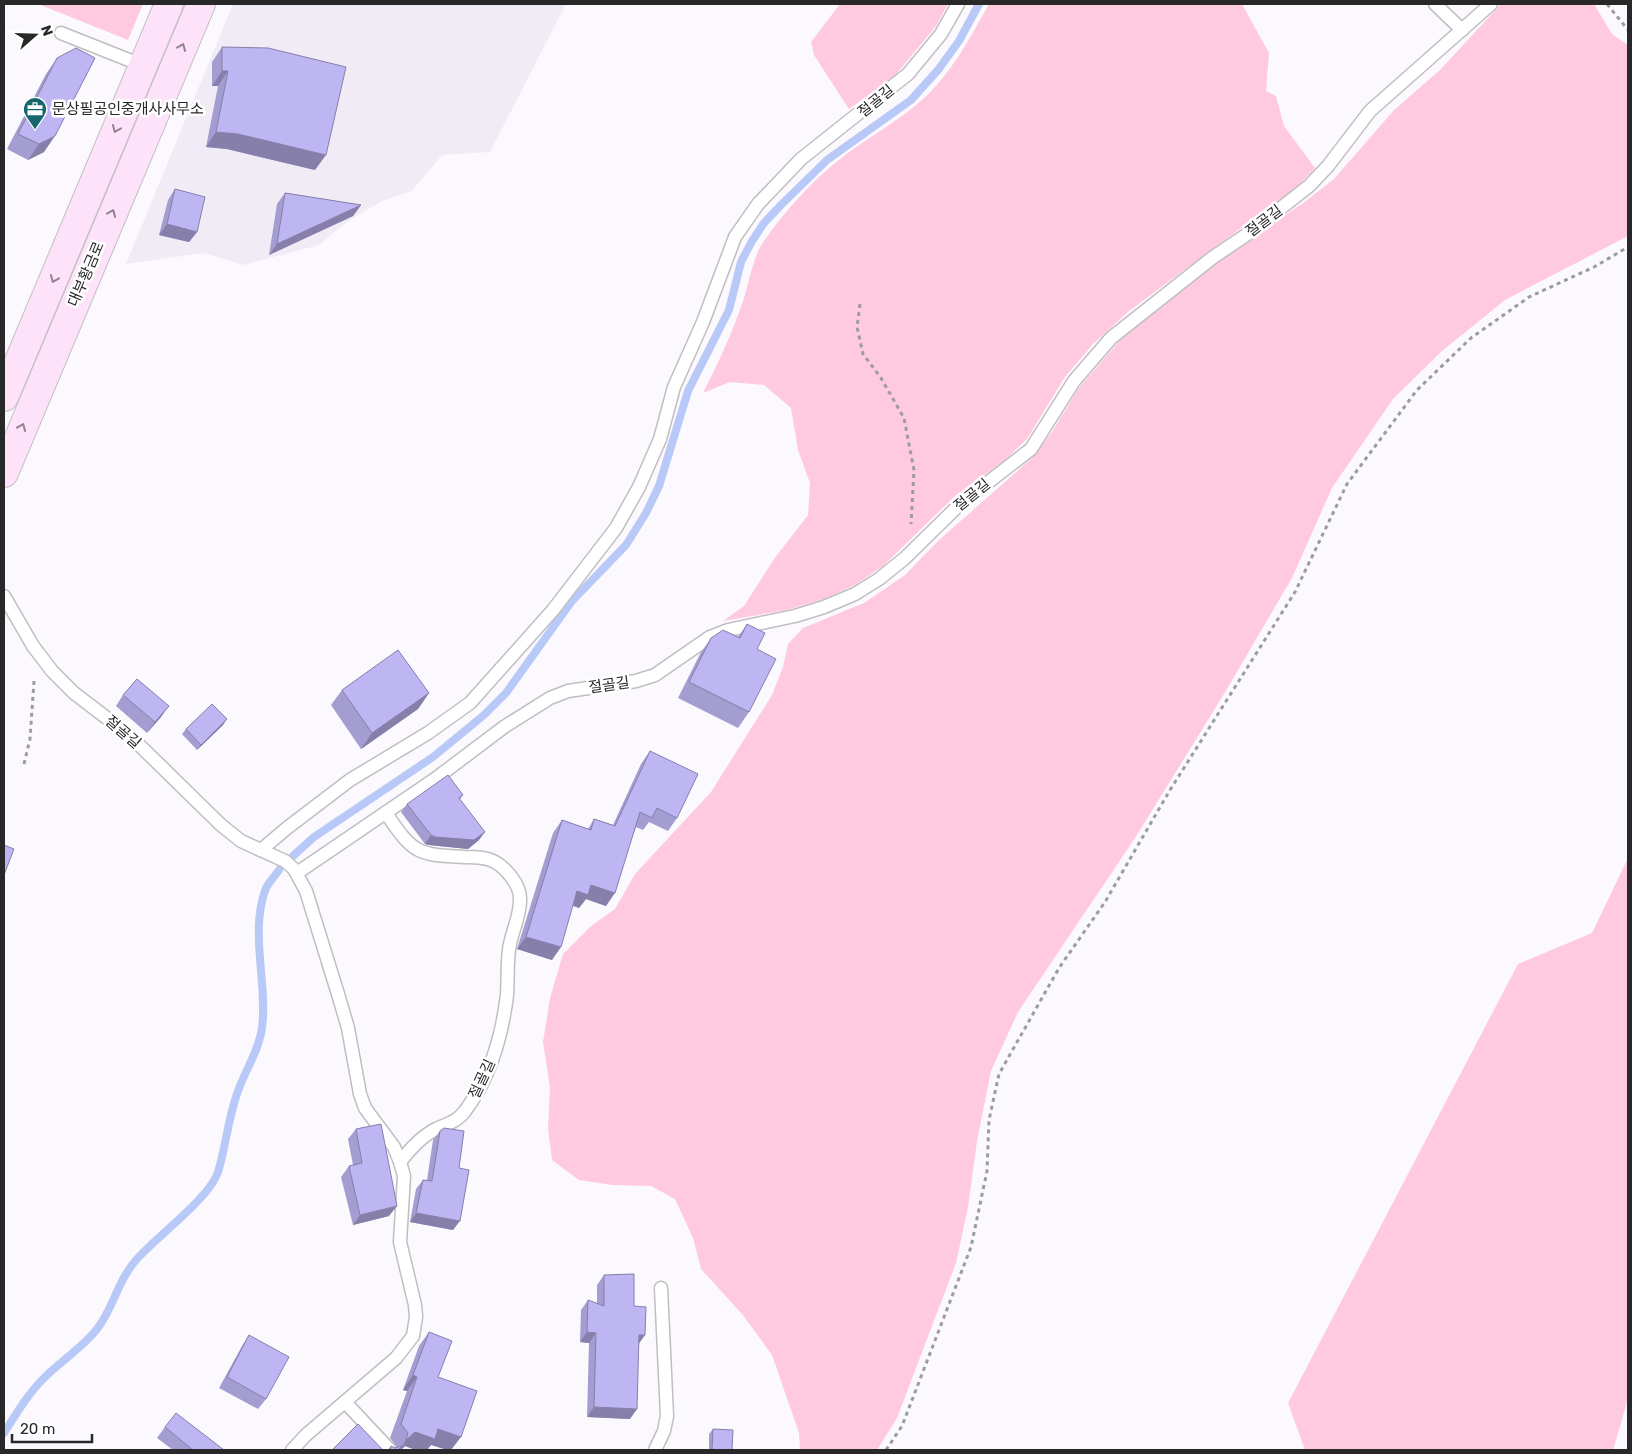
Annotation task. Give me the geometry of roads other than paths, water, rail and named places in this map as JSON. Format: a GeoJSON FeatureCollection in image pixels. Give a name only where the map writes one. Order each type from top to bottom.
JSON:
{"type":"FeatureCollection","features":[{"type":"Feature","properties":{"kind":"main road","name":"대부황금로"},"geometry":{"type":"LineString","coordinates":[[4,473],[157,70],[169,4]]}},
{"type":"Feature","properties":{"kind":"main road","name":"대부황금로"},"geometry":{"type":"LineString","coordinates":[[4,397],[157,70],[201,4]]}},
{"type":"Feature","properties":{"kind":"lane","name":"절골길"},"geometry":{"type":"LineString","coordinates":[[260,850],[350,780],[428,733],[470,704],[554,610],[616,528],[639,487],[660,439],[674,386],[703,322],[735,236],[758,204],[801,159],[908,74],[941,34],[958,4]]}},
{"type":"Feature","properties":{"kind":"lane"},"geometry":{"type":"LineString","coordinates":[[1435,4],[1462,30]]}},
{"type":"Feature","properties":{"kind":"lane","name":"절골길"},"geometry":{"type":"LineString","coordinates":[[297,873],[386,813],[504,727],[550,698],[575,690],[636,681],[655,675],[710,637],[728,630],[795,616],[855,594],[879,579],[905,558],[959,505],[1031,449],[1074,381],[1094,355],[1111,338],[1132,319],[1309,186],[1328,166],[1370,111],[1491,4]]}},
{"type":"Feature","properties":{"kind":"lane"},"geometry":{"type":"LineString","coordinates":[[61,33],[157,70]]}},
{"type":"Feature","properties":{"kind":"lane","name":"절골길"},"geometry":{"type":"LineString","coordinates":[[4,596],[33,646],[52,671],[74,693],[129,735],[221,825],[241,840],[285,861],[297,873],[306,891],[348,1028],[360,1094],[365,1108],[394,1148],[400,1162],[404,1176],[400,1242],[415,1305],[416,1326],[406,1348],[292,1450]]}},
{"type":"Feature","properties":{"kind":"lane","name":"절골길"},"geometry":{"type":"LineString","coordinates":[[386,813],[412,848],[424,854],[480,858],[494,861],[514,882],[520,896],[509,948],[504,1018],[497,1046],[479,1091],[464,1114],[424,1137],[409,1150],[400,1162]]}},
{"type":"Feature","properties":{"kind":"lane"},"geometry":{"type":"LineString","coordinates":[[655,1450],[664,1431],[667,1416],[661,1288]]}},
{"type":"Feature","properties":{"kind":"lane"},"geometry":{"type":"LineString","coordinates":[[344,1402],[390,1450]]}},
{"type":"Feature","properties":{"kind":"waterway"},"geometry":{"type":"LineString","coordinates":[[293,856],[314,837],[433,757],[484,715],[506,693],[572,601],[626,545],[646,513],[659,486],[688,391],[729,310],[741,262],[752,241],[764,223],[827,160],[911,100],[938,70],[959,41],[979,4]]}},
{"type":"Feature","properties":{"kind":"waterway"},"geometry":{"type":"LineString","coordinates":[[4,1433],[22,1404],[38,1384],[97,1329],[107,1313],[124,1277],[136,1260],[194,1205],[213,1183],[218,1172],[235,1101],[255,1052],[262,1028],[263,993],[259,922],[266,888],[279,870]]}},
{"type":"Feature","properties":{"kind":"place","name":"문상필공인중개사사무소"},"geometry":{"type":"Point","coordinates":[35,130]}}]}
